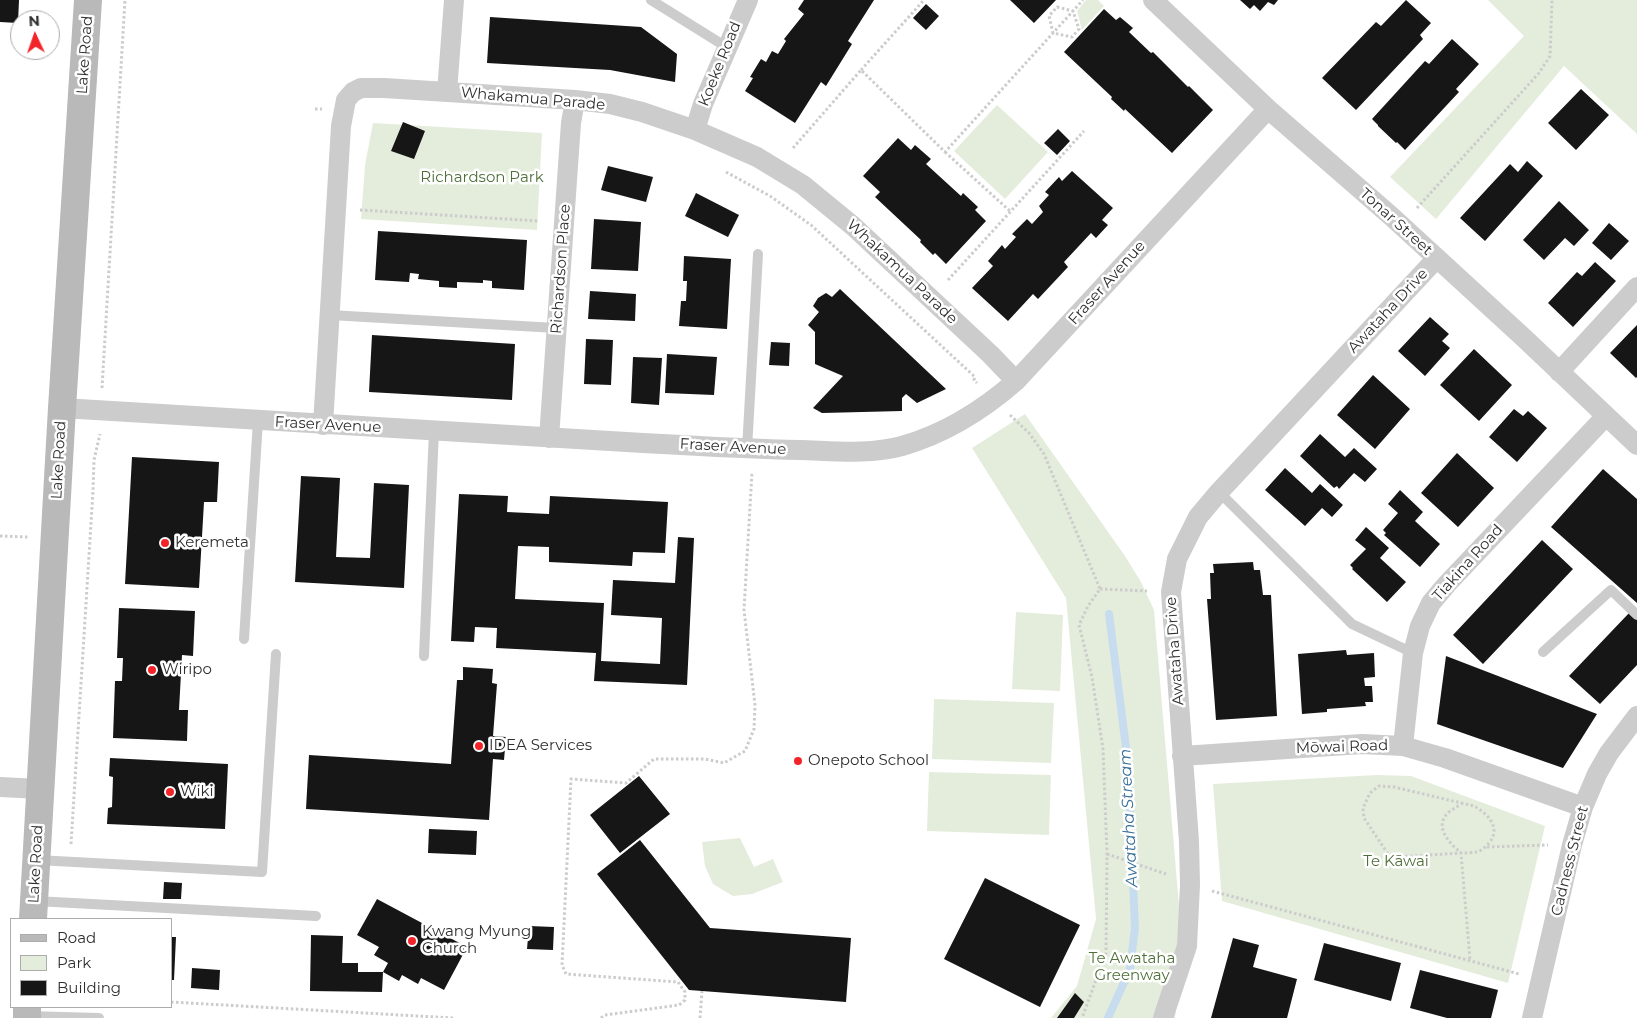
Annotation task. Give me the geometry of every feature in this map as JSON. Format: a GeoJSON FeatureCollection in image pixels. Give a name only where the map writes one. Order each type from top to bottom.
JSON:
{"type":"FeatureCollection","features":[{"type":"Feature","properties":{"kind":"main road","name":"Lake Road"},"geometry":{"type":"LineString","coordinates":[[33,910],[88,0]]}},
{"type":"Feature","properties":{"kind":"street"},"geometry":{"type":"LineString","coordinates":[[447,92],[454,0]]}},
{"type":"Feature","properties":{"kind":"street","name":"Koeke Road"},"geometry":{"type":"LineString","coordinates":[[695,130],[703,104],[748,0]]}},
{"type":"Feature","properties":{"kind":"street","name":"Tonar Street"},"geometry":{"type":"LineString","coordinates":[[1152,0],[1268,109],[1437,258],[1637,445]]}},
{"type":"Feature","properties":{"kind":"street","name":"Whakamua Parade"},"geometry":{"type":"LineString","coordinates":[[323,425],[341,126],[346,100],[353,92],[361,88],[575,100],[610,104],[642,112],[695,130],[758,157],[803,185],[853,226],[983,347],[1016,381]]}},
{"type":"Feature","properties":{"kind":"street","name":"Richardson Place"},"geometry":{"type":"LineString","coordinates":[[549,438],[571,123],[575,100]]}},
{"type":"Feature","properties":{"kind":"street","name":"Fraser Avenue"},"geometry":{"type":"LineString","coordinates":[[62,408],[549,438],[750,457],[854,452],[901,446],[940,431],[968,416],[995,399],[1016,381],[1268,109]]}},
{"type":"Feature","properties":{"kind":"street","name":"Awataha Drive"},"geometry":{"type":"LineString","coordinates":[[1164,1018],[1187,946],[1190,885],[1189,841],[1171,592],[1177,559],[1198,517],[1218,492],[1437,258]]}},
{"type":"Feature","properties":{"kind":"street"},"geometry":{"type":"LineString","coordinates":[[1559,372],[1637,287]]}},
{"type":"Feature","properties":{"kind":"street","name":"Tiakina Road"},"geometry":{"type":"LineString","coordinates":[[1403,746],[1413,653],[1420,626],[1432,604],[1447,584],[1606,416]]}},
{"type":"Feature","properties":{"kind":"street","name":"Cadness Street"},"geometry":{"type":"LineString","coordinates":[[1532,1018],[1572,845],[1583,806],[1597,774],[1609,753],[1637,716]]}},
{"type":"Feature","properties":{"kind":"street","name":"Mōwai Road"},"geometry":{"type":"LineString","coordinates":[[1182,756],[1362,744],[1403,746],[1445,758],[1583,806]]}},
{"type":"Feature","properties":{"kind":"street"},"geometry":{"type":"LineString","coordinates":[[0,787],[40,788]]}},
{"type":"Feature","properties":{"kind":"lane"},"geometry":{"type":"LineString","coordinates":[[651,0],[728,48]]}},
{"type":"Feature","properties":{"kind":"lane"},"geometry":{"type":"LineString","coordinates":[[750,457],[758,254]]}},
{"type":"Feature","properties":{"kind":"lane"},"geometry":{"type":"LineString","coordinates":[[330,315],[556,328]]}},
{"type":"Feature","properties":{"kind":"lane"},"geometry":{"type":"LineString","coordinates":[[244,639],[258,421]]}},
{"type":"Feature","properties":{"kind":"lane"},"geometry":{"type":"LineString","coordinates":[[424,656],[434,431]]}},
{"type":"Feature","properties":{"kind":"lane"},"geometry":{"type":"LineString","coordinates":[[1218,492],[1352,624],[1413,653]]}},
{"type":"Feature","properties":{"kind":"lane"},"geometry":{"type":"LineString","coordinates":[[1544,652],[1611,590],[1637,615]]}},
{"type":"Feature","properties":{"kind":"lane"},"geometry":{"type":"LineString","coordinates":[[36,860],[262,872],[276,654]]}},
{"type":"Feature","properties":{"kind":"lane"},"geometry":{"type":"LineString","coordinates":[[33,910],[316,916]]}},
{"type":"Feature","properties":{"kind":"lane"},"geometry":{"type":"LineString","coordinates":[[27,1014],[98,1018]]}},
{"type":"Feature","properties":{"kind":"path"},"geometry":{"type":"LineString","coordinates":[[102,389],[125,0]]}},
{"type":"Feature","properties":{"kind":"path"},"geometry":{"type":"LineString","coordinates":[[793,148],[924,0]]}},
{"type":"Feature","properties":{"kind":"path"},"geometry":{"type":"LineString","coordinates":[[945,152],[1082,0]]}},
{"type":"Feature","properties":{"kind":"path"},"geometry":{"type":"LineString","coordinates":[[1412,214],[1539,73],[1550,56],[1552,0]]}},
{"type":"Feature","properties":{"kind":"path"},"geometry":{"type":"LineString","coordinates":[[1053,33],[1049,16],[1057,7],[1073,11]]}},
{"type":"Feature","properties":{"kind":"path"},"geometry":{"type":"LineString","coordinates":[[1053,33],[1072,37],[1079,29],[1073,11]]}},
{"type":"Feature","properties":{"kind":"path"},"geometry":{"type":"LineString","coordinates":[[861,70],[945,152],[1011,212]]}},
{"type":"Feature","properties":{"kind":"path"},"geometry":{"type":"LineString","coordinates":[[948,280],[1084,131]]}},
{"type":"Feature","properties":{"kind":"path"},"geometry":{"type":"LineString","coordinates":[[722,169],[770,196],[811,225],[975,377],[974,380]]}},
{"type":"Feature","properties":{"kind":"path"},"geometry":{"type":"LineString","coordinates":[[359,210],[540,221]]}},
{"type":"Feature","properties":{"kind":"path"},"geometry":{"type":"LineString","coordinates":[[1005,410],[1029,433],[1044,454],[1100,589]]}},
{"type":"Feature","properties":{"kind":"path"},"geometry":{"type":"LineString","coordinates":[[70,861],[93,492],[92,479],[95,454],[100,435]]}},
{"type":"Feature","properties":{"kind":"path"},"geometry":{"type":"LineString","coordinates":[[601,1018],[605,1015],[679,1005],[686,1000],[685,992],[678,982],[566,974],[562,965],[571,779],[626,783],[654,759],[705,759],[724,763],[745,751],[754,728],[755,704],[744,610],[750,457]]}},
{"type":"Feature","properties":{"kind":"path"},"geometry":{"type":"LineString","coordinates":[[0,536],[28,537]]}},
{"type":"Feature","properties":{"kind":"path"},"geometry":{"type":"LineString","coordinates":[[1100,589],[1171,592]]}},
{"type":"Feature","properties":{"kind":"path"},"geometry":{"type":"LineString","coordinates":[[1082,1018],[1106,953],[1107,854],[1103,749],[1092,677],[1079,625],[1088,606],[1100,589]]}},
{"type":"Feature","properties":{"kind":"path"},"geometry":{"type":"LineString","coordinates":[[1379,786],[1394,787],[1463,803],[1485,812],[1493,824],[1493,838],[1486,847],[1477,852],[1397,857],[1388,854],[1364,818],[1363,808],[1370,793],[1379,786]]}},
{"type":"Feature","properties":{"kind":"path"},"geometry":{"type":"LineString","coordinates":[[1463,803],[1448,813],[1443,822],[1443,833],[1449,843],[1461,853],[1470,960]]}},
{"type":"Feature","properties":{"kind":"path"},"geometry":{"type":"LineString","coordinates":[[1486,847],[1572,845]]}},
{"type":"Feature","properties":{"kind":"path"},"geometry":{"type":"LineString","coordinates":[[1107,854],[1162,872]]}},
{"type":"Feature","properties":{"kind":"path"},"geometry":{"type":"LineString","coordinates":[[1190,885],[1541,980]]}},
{"type":"Feature","properties":{"kind":"path"},"geometry":{"type":"LineString","coordinates":[[700,1018],[702,991]]}},
{"type":"Feature","properties":{"kind":"path"},"geometry":{"type":"LineString","coordinates":[[172,1002],[453,1018]]}},
{"type":"Feature","properties":{"kind":"green space"},"geometry":{"type":"Polygon","coordinates":[[[1086,0],[1098,0],[1104,6],[1082,30],[1077,11],[1086,0]]]}},
{"type":"Feature","properties":{"kind":"green space"},"geometry":{"type":"Polygon","coordinates":[[[1488,0],[1637,0],[1637,134],[1564,66],[1436,219],[1390,177],[1524,36],[1488,0]]]}},
{"type":"Feature","properties":{"kind":"green space"},"geometry":{"type":"Polygon","coordinates":[[[997,105],[1048,152],[1005,199],[954,151],[997,105]]]}},
{"type":"Feature","properties":{"kind":"green space","name":"Richardson Park"},"geometry":{"type":"Polygon","coordinates":[[[373,123],[542,133],[537,230],[361,219],[365,165],[373,123]]]}},
{"type":"Feature","properties":{"kind":"green space","name":"Te Awataha Greenway"},"geometry":{"type":"Polygon","coordinates":[[[1025,414],[1125,556],[1141,582],[1154,610],[1183,953],[1175,1018],[1051,1018],[1077,986],[1096,919],[1066,598],[972,448],[1025,414]]]}},
{"type":"Feature","properties":{"kind":"green space"},"geometry":{"type":"Polygon","coordinates":[[[1016,612],[1063,615],[1060,691],[1012,689],[1016,612]]]}},
{"type":"Feature","properties":{"kind":"green space"},"geometry":{"type":"Polygon","coordinates":[[[934,699],[1054,703],[1051,763],[932,759],[934,699]]]}},
{"type":"Feature","properties":{"kind":"green space"},"geometry":{"type":"Polygon","coordinates":[[[929,772],[1051,775],[1049,835],[927,831],[929,772]]]}},
{"type":"Feature","properties":{"kind":"green space","name":"Te Kāwai"},"geometry":{"type":"Polygon","coordinates":[[[1377,775],[1411,776],[1545,826],[1508,983],[1222,901],[1213,784],[1377,775]]]}},
{"type":"Feature","properties":{"kind":"green space"},"geometry":{"type":"Polygon","coordinates":[[[740,838],[754,867],[773,859],[783,882],[752,894],[733,896],[713,884],[705,866],[702,842],[740,838]]]}},
{"type":"Feature","properties":{"kind":"building"},"geometry":{"type":"Polygon","coordinates":[[[0,0],[19,0],[19,10],[10,10],[10,23],[0,22],[0,0]]]}},
{"type":"Feature","properties":{"kind":"building"},"geometry":{"type":"Polygon","coordinates":[[[804,0],[874,0],[848,41],[852,44],[826,86],[821,82],[795,123],[745,91],[753,78],[750,77],[761,59],[766,62],[772,51],[778,54],[786,41],[784,39],[804,14],[798,9],[804,0]]]}},
{"type":"Feature","properties":{"kind":"building"},"geometry":{"type":"Polygon","coordinates":[[[1010,0],[1056,0],[1034,23],[1010,0]]]}},
{"type":"Feature","properties":{"kind":"building"},"geometry":{"type":"Polygon","coordinates":[[[1240,0],[1278,0],[1274,5],[1268,2],[1260,11],[1254,5],[1250,9],[1240,0]]]}},
{"type":"Feature","properties":{"kind":"building"},"geometry":{"type":"Polygon","coordinates":[[[1406,0],[1431,23],[1420,35],[1423,39],[1356,110],[1322,78],[1376,22],[1381,26],[1406,0]]]}},
{"type":"Feature","properties":{"kind":"building"},"geometry":{"type":"Polygon","coordinates":[[[926,4],[939,16],[926,30],[913,18],[926,4]]]}},
{"type":"Feature","properties":{"kind":"building"},"geometry":{"type":"Polygon","coordinates":[[[1104,9],[1116,20],[1120,17],[1133,28],[1129,32],[1151,53],[1153,52],[1213,110],[1172,153],[1125,109],[1124,111],[1111,99],[1112,97],[1064,52],[1104,9]]]}},
{"type":"Feature","properties":{"kind":"building"},"geometry":{"type":"Polygon","coordinates":[[[490,17],[641,27],[677,54],[675,82],[610,70],[487,63],[490,17]]]}},
{"type":"Feature","properties":{"kind":"building"},"geometry":{"type":"Polygon","coordinates":[[[1452,39],[1479,64],[1456,89],[1459,92],[1405,150],[1372,119],[1425,61],[1429,64],[1452,39]]]}},
{"type":"Feature","properties":{"kind":"building"},"geometry":{"type":"Polygon","coordinates":[[[1581,89],[1609,115],[1576,150],[1548,123],[1581,89]]]}},
{"type":"Feature","properties":{"kind":"building"},"geometry":{"type":"Polygon","coordinates":[[[403,122],[425,131],[414,159],[391,151],[403,122]]]}},
{"type":"Feature","properties":{"kind":"building"},"geometry":{"type":"Polygon","coordinates":[[[1058,129],[1070,141],[1057,155],[1044,143],[1058,129]]]}},
{"type":"Feature","properties":{"kind":"building"},"geometry":{"type":"Polygon","coordinates":[[[898,138],[911,150],[915,145],[931,159],[926,164],[961,196],[963,193],[978,207],[975,210],[986,221],[946,264],[935,253],[933,255],[920,242],[921,240],[875,197],[880,192],[863,176],[898,138]]]}},
{"type":"Feature","properties":{"kind":"building"},"geometry":{"type":"Polygon","coordinates":[[[1527,161],[1543,176],[1485,241],[1460,218],[1510,164],[1518,172],[1527,161]]]}},
{"type":"Feature","properties":{"kind":"building"},"geometry":{"type":"Polygon","coordinates":[[[608,166],[653,177],[646,202],[601,190],[608,166]]]}},
{"type":"Feature","properties":{"kind":"building"},"geometry":{"type":"Polygon","coordinates":[[[1072,171],[1113,208],[1102,220],[1108,225],[1096,238],[1091,233],[1064,262],[1068,267],[1038,299],[1033,294],[1008,321],[972,288],[993,266],[988,261],[1002,245],[1005,249],[1016,237],[1012,234],[1027,219],[1032,224],[1043,212],[1039,206],[1049,195],[1045,192],[1059,177],[1062,181],[1072,171]]]}},
{"type":"Feature","properties":{"kind":"building"},"geometry":{"type":"Polygon","coordinates":[[[696,193],[739,215],[728,237],[685,216],[696,193]]]}},
{"type":"Feature","properties":{"kind":"building"},"geometry":{"type":"Polygon","coordinates":[[[1559,201],[1589,230],[1574,246],[1565,238],[1544,260],[1523,240],[1559,201]]]}},
{"type":"Feature","properties":{"kind":"building"},"geometry":{"type":"Polygon","coordinates":[[[594,219],[641,222],[638,271],[591,269],[594,219]]]}},
{"type":"Feature","properties":{"kind":"building"},"geometry":{"type":"Polygon","coordinates":[[[1609,223],[1629,241],[1611,260],[1592,243],[1609,223]]]}},
{"type":"Feature","properties":{"kind":"building"},"geometry":{"type":"Polygon","coordinates":[[[378,231],[527,240],[524,290],[492,288],[492,281],[483,280],[483,283],[457,282],[457,288],[439,287],[439,281],[418,279],[419,274],[410,273],[409,282],[375,280],[378,231]]]}},
{"type":"Feature","properties":{"kind":"building"},"geometry":{"type":"Polygon","coordinates":[[[684,256],[731,259],[727,329],[679,326],[681,301],[686,301],[687,281],[683,281],[684,256]]]}},
{"type":"Feature","properties":{"kind":"building"},"geometry":{"type":"Polygon","coordinates":[[[1595,262],[1616,281],[1573,327],[1548,303],[1577,272],[1582,276],[1595,262]]]}},
{"type":"Feature","properties":{"kind":"building"},"geometry":{"type":"Polygon","coordinates":[[[840,289],[946,389],[917,403],[906,394],[902,398],[902,411],[822,413],[813,408],[843,376],[815,364],[815,332],[808,325],[819,312],[813,306],[818,298],[826,293],[832,297],[840,289]]]}},
{"type":"Feature","properties":{"kind":"building"},"geometry":{"type":"Polygon","coordinates":[[[590,291],[636,294],[635,321],[588,319],[590,291]]]}},
{"type":"Feature","properties":{"kind":"building"},"geometry":{"type":"Polygon","coordinates":[[[1430,317],[1449,334],[1442,341],[1450,348],[1425,376],[1398,351],[1430,317]]]}},
{"type":"Feature","properties":{"kind":"building"},"geometry":{"type":"Polygon","coordinates":[[[1637,325],[1637,377],[1636,378],[1610,353],[1637,325]]]}},
{"type":"Feature","properties":{"kind":"building"},"geometry":{"type":"Polygon","coordinates":[[[372,335],[515,344],[512,400],[369,392],[372,335]]]}},
{"type":"Feature","properties":{"kind":"building"},"geometry":{"type":"Polygon","coordinates":[[[586,339],[613,340],[611,385],[584,384],[586,339]]]}},
{"type":"Feature","properties":{"kind":"building"},"geometry":{"type":"Polygon","coordinates":[[[771,342],[790,343],[789,366],[769,365],[771,342]]]}},
{"type":"Feature","properties":{"kind":"building"},"geometry":{"type":"Polygon","coordinates":[[[1474,349],[1512,385],[1479,421],[1440,385],[1474,349]]]}},
{"type":"Feature","properties":{"kind":"building"},"geometry":{"type":"Polygon","coordinates":[[[667,354],[717,357],[714,395],[665,393],[667,354]]]}},
{"type":"Feature","properties":{"kind":"building"},"geometry":{"type":"Polygon","coordinates":[[[633,357],[662,358],[659,405],[631,403],[633,357]]]}},
{"type":"Feature","properties":{"kind":"building"},"geometry":{"type":"Polygon","coordinates":[[[1373,375],[1410,409],[1375,449],[1337,415],[1373,375]]]}},
{"type":"Feature","properties":{"kind":"building"},"geometry":{"type":"Polygon","coordinates":[[[1514,409],[1523,416],[1528,411],[1547,428],[1517,462],[1489,437],[1514,409]]]}},
{"type":"Feature","properties":{"kind":"building"},"geometry":{"type":"Polygon","coordinates":[[[1320,434],[1345,457],[1354,448],[1377,469],[1365,482],[1354,473],[1339,489],[1337,486],[1334,488],[1300,456],[1320,434]]]}},
{"type":"Feature","properties":{"kind":"building"},"geometry":{"type":"Polygon","coordinates":[[[1457,453],[1494,488],[1458,527],[1421,493],[1457,453]]]}},
{"type":"Feature","properties":{"kind":"building","name":"Keremeta"},"geometry":{"type":"Polygon","coordinates":[[[132,457],[219,462],[217,502],[204,502],[199,588],[125,584],[132,457]]]}},
{"type":"Feature","properties":{"kind":"building"},"geometry":{"type":"Polygon","coordinates":[[[1285,468],[1312,493],[1320,484],[1343,505],[1332,517],[1322,508],[1305,526],[1265,490],[1285,468]]]}},
{"type":"Feature","properties":{"kind":"building"},"geometry":{"type":"Polygon","coordinates":[[[1603,469],[1637,499],[1637,603],[1551,527],[1603,469]]]}},
{"type":"Feature","properties":{"kind":"building"},"geometry":{"type":"Polygon","coordinates":[[[301,476],[340,478],[336,557],[370,558],[374,483],[409,485],[404,588],[295,582],[301,476]]]}},
{"type":"Feature","properties":{"kind":"building"},"geometry":{"type":"Polygon","coordinates":[[[1400,490],[1423,512],[1415,521],[1440,544],[1420,567],[1384,535],[1386,533],[1383,530],[1398,513],[1388,504],[1400,490]]]}},
{"type":"Feature","properties":{"kind":"building"},"geometry":{"type":"Polygon","coordinates":[[[459,494],[508,496],[507,512],[549,514],[550,496],[668,502],[665,553],[633,552],[632,566],[549,562],[549,547],[518,546],[515,599],[604,603],[601,661],[660,664],[662,618],[611,615],[613,580],[675,583],[678,537],[694,538],[687,685],[594,681],[596,653],[496,648],[497,628],[475,627],[474,642],[451,641],[459,494]]]}},
{"type":"Feature","properties":{"kind":"building"},"geometry":{"type":"Polygon","coordinates":[[[1366,527],[1389,548],[1380,558],[1406,582],[1387,602],[1350,565],[1366,549],[1355,540],[1366,527]]]}},
{"type":"Feature","properties":{"kind":"building"},"geometry":{"type":"Polygon","coordinates":[[[1542,540],[1573,569],[1483,664],[1453,635],[1542,540]]]}},
{"type":"Feature","properties":{"kind":"building"},"geometry":{"type":"Polygon","coordinates":[[[1253,562],[1254,570],[1260,570],[1263,595],[1271,595],[1277,716],[1216,720],[1207,599],[1211,599],[1210,573],[1214,573],[1213,564],[1253,562]]]}},
{"type":"Feature","properties":{"kind":"building","name":"Wiripo"},"geometry":{"type":"Polygon","coordinates":[[[119,608],[195,611],[193,656],[182,655],[179,710],[188,710],[187,741],[113,738],[115,681],[122,681],[123,658],[117,658],[119,608]]]}},
{"type":"Feature","properties":{"kind":"building"},"geometry":{"type":"Polygon","coordinates":[[[1630,612],[1637,619],[1637,665],[1600,704],[1569,676],[1630,612]]]}},
{"type":"Feature","properties":{"kind":"building"},"geometry":{"type":"Polygon","coordinates":[[[1346,650],[1347,655],[1374,653],[1375,677],[1364,678],[1365,686],[1372,686],[1373,702],[1365,702],[1366,706],[1327,709],[1327,712],[1302,714],[1298,654],[1346,650]]]}},
{"type":"Feature","properties":{"kind":"building"},"geometry":{"type":"Polygon","coordinates":[[[1446,656],[1597,714],[1563,768],[1437,724],[1446,656]]]}},
{"type":"Feature","properties":{"kind":"building","name":"IDEA Services"},"geometry":{"type":"Polygon","coordinates":[[[463,667],[493,669],[492,683],[497,684],[493,736],[506,737],[504,760],[493,759],[489,820],[306,809],[309,755],[451,764],[457,680],[463,680],[463,667]]]}},
{"type":"Feature","properties":{"kind":"building","name":"Wiki"},"geometry":{"type":"Polygon","coordinates":[[[110,758],[228,764],[225,829],[107,824],[108,808],[112,807],[113,777],[109,776],[110,758]]]}},
{"type":"Feature","properties":{"kind":"building"},"geometry":{"type":"Polygon","coordinates":[[[639,776],[670,814],[620,853],[590,815],[639,776]]]}},
{"type":"Feature","properties":{"kind":"building"},"geometry":{"type":"Polygon","coordinates":[[[429,829],[477,831],[476,855],[428,853],[429,829]]]}},
{"type":"Feature","properties":{"kind":"building"},"geometry":{"type":"Polygon","coordinates":[[[640,840],[710,928],[851,938],[846,1002],[689,990],[597,874],[640,840]]]}},
{"type":"Feature","properties":{"kind":"building"},"geometry":{"type":"Polygon","coordinates":[[[985,878],[1080,925],[1040,1007],[944,959],[985,878]]]}},
{"type":"Feature","properties":{"kind":"building"},"geometry":{"type":"Polygon","coordinates":[[[164,882],[182,883],[181,899],[163,899],[164,882]]]}},
{"type":"Feature","properties":{"kind":"building","name":"Kwang Myung Church"},"geometry":{"type":"Polygon","coordinates":[[[377,899],[467,947],[444,990],[421,978],[418,984],[402,975],[399,981],[383,972],[388,963],[374,955],[379,947],[357,935],[377,899]]]}},
{"type":"Feature","properties":{"kind":"building"},"geometry":{"type":"Polygon","coordinates":[[[529,926],[554,927],[553,950],[527,949],[529,926]]]}},
{"type":"Feature","properties":{"kind":"building"},"geometry":{"type":"Polygon","coordinates":[[[311,935],[343,936],[342,963],[358,963],[358,972],[383,972],[382,992],[310,991],[311,935]]]}},
{"type":"Feature","properties":{"kind":"building"},"geometry":{"type":"Polygon","coordinates":[[[172,937],[176,937],[174,980],[172,980],[172,937]]]}},
{"type":"Feature","properties":{"kind":"building"},"geometry":{"type":"Polygon","coordinates":[[[1233,938],[1259,945],[1253,967],[1297,979],[1287,1018],[1211,1018],[1233,938]]]}},
{"type":"Feature","properties":{"kind":"building"},"geometry":{"type":"Polygon","coordinates":[[[1324,943],[1401,963],[1391,1001],[1314,980],[1324,943]]]}},
{"type":"Feature","properties":{"kind":"building"},"geometry":{"type":"Polygon","coordinates":[[[192,968],[220,970],[219,990],[191,988],[192,968]]]}},
{"type":"Feature","properties":{"kind":"building"},"geometry":{"type":"Polygon","coordinates":[[[1420,970],[1498,990],[1491,1018],[1447,1018],[1410,1008],[1420,970]]]}},
{"type":"Feature","properties":{"kind":"building"},"geometry":{"type":"Polygon","coordinates":[[[1075,993],[1084,1002],[1074,1018],[1057,1018],[1075,993]]]}},
{"type":"Feature","properties":{"kind":"waterway","name":"Awataha Stream"},"geometry":{"type":"LineString","coordinates":[[1108,1018],[1130,969],[1135,928],[1128,763],[1109,614]]}},
{"type":"Feature","properties":{"kind":"place","name":"Keremeta"},"geometry":{"type":"Point","coordinates":[165,543]}},
{"type":"Feature","properties":{"kind":"place","name":"Wiripo"},"geometry":{"type":"Point","coordinates":[152,670]}},
{"type":"Feature","properties":{"kind":"place","name":"IDEA Services"},"geometry":{"type":"Point","coordinates":[479,746]}},
{"type":"Feature","properties":{"kind":"place","name":"Onepoto School"},"geometry":{"type":"Point","coordinates":[798,761]}},
{"type":"Feature","properties":{"kind":"place","name":"Wiki"},"geometry":{"type":"Point","coordinates":[170,792]}},
{"type":"Feature","properties":{"kind":"place","name":"Kwang Myung Church"},"geometry":{"type":"Point","coordinates":[412,941]}}]}
